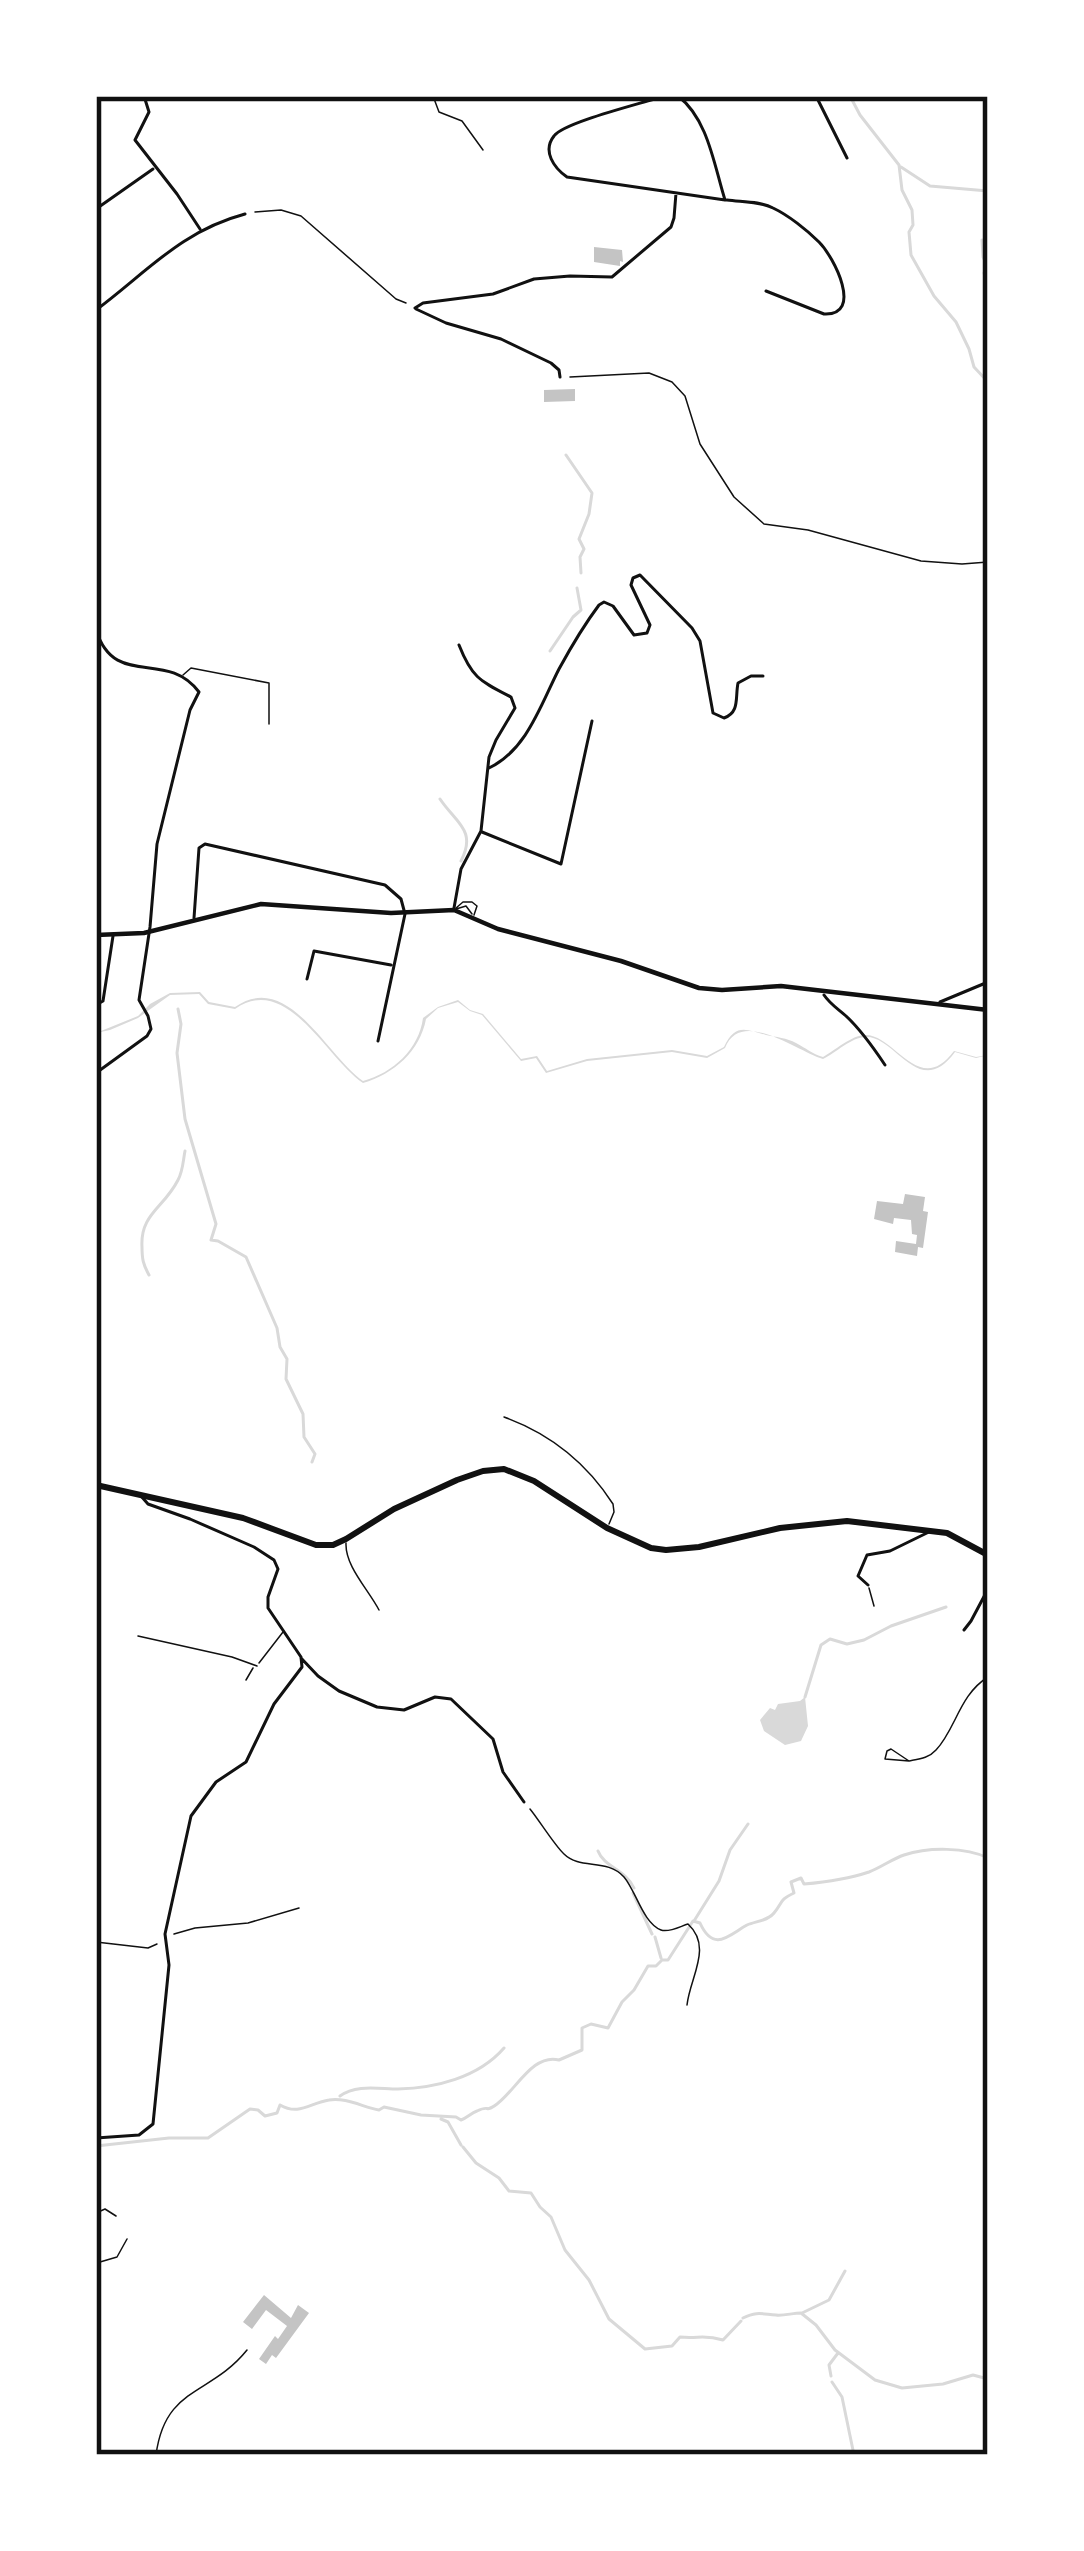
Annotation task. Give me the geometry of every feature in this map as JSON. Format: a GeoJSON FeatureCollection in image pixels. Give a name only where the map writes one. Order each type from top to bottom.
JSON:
{"type":"FeatureCollection","features":[{"type":"Feature","properties":{"kind":"main road"},"geometry":{"type":"LineString","coordinates":[[96,1485],[243,1518],[316,1545],[346,1539],[414,1499],[492,1469],[525,1476],[639,1545],[666,1550],[805,1524],[847,1521],[933,1530],[962,1539],[988,1555]]}},
{"type":"Feature","properties":{"kind":"street"},"geometry":{"type":"LineString","coordinates":[[144,96],[149,112],[135,140],[200,230]]}},
{"type":"Feature","properties":{"kind":"street"},"geometry":{"type":"LineString","coordinates":[[664,96],[555,133],[549,153],[555,166],[567,177],[772,207],[829,254],[845,303],[832,315],[824,314],[766,291]]}},
{"type":"Feature","properties":{"kind":"street"},"geometry":{"type":"LineString","coordinates":[[678,96],[700,123],[725,200]]}},
{"type":"Feature","properties":{"kind":"street"},"geometry":{"type":"LineString","coordinates":[[816,96],[847,158]]}},
{"type":"Feature","properties":{"kind":"street"},"geometry":{"type":"LineString","coordinates":[[96,209],[154,168]]}},
{"type":"Feature","properties":{"kind":"street"},"geometry":{"type":"LineString","coordinates":[[415,308],[493,294],[534,279],[612,277],[671,227],[676,193]]}},
{"type":"Feature","properties":{"kind":"street"},"geometry":{"type":"LineString","coordinates":[[96,310],[179,243],[245,214]]}},
{"type":"Feature","properties":{"kind":"street"},"geometry":{"type":"LineString","coordinates":[[415,308],[544,359],[560,376]]}},
{"type":"Feature","properties":{"kind":"street"},"geometry":{"type":"LineString","coordinates":[[490,768],[510,754],[526,733],[599,605],[613,606],[634,635],[647,633],[650,625],[631,585],[640,575],[700,641],[713,713],[729,716],[736,705],[738,683],[763,676]]}},
{"type":"Feature","properties":{"kind":"street"},"geometry":{"type":"LineString","coordinates":[[96,630],[104,651],[117,662],[183,675],[199,692],[161,820],[139,1000],[151,1029],[96,1073]]}},
{"type":"Feature","properties":{"kind":"street"},"geometry":{"type":"LineString","coordinates":[[454,910],[461,869],[481,831],[489,757],[515,709],[511,697],[472,673],[459,645]]}},
{"type":"Feature","properties":{"kind":"street"},"geometry":{"type":"LineString","coordinates":[[481,831],[561,864],[592,721]]}},
{"type":"Feature","properties":{"kind":"street"},"geometry":{"type":"LineString","coordinates":[[194,920],[199,848],[205,844],[385,885],[401,898],[405,914],[378,1041]]}},
{"type":"Feature","properties":{"kind":"street"},"geometry":{"type":"LineString","coordinates":[[96,935],[149,931],[269,903],[405,914],[454,910],[497,929],[621,961],[699,988],[770,985],[988,1010]]}},
{"type":"Feature","properties":{"kind":"street"},"geometry":{"type":"LineString","coordinates":[[96,1005],[103,1001],[113,936]]}},
{"type":"Feature","properties":{"kind":"street"},"geometry":{"type":"LineString","coordinates":[[307,979],[314,951],[393,965]]}},
{"type":"Feature","properties":{"kind":"street"},"geometry":{"type":"LineString","coordinates":[[938,1003],[988,982]]}},
{"type":"Feature","properties":{"kind":"street"},"geometry":{"type":"LineString","coordinates":[[823,992],[825,1000],[868,1040],[885,1065]]}},
{"type":"Feature","properties":{"kind":"street"},"geometry":{"type":"LineString","coordinates":[[140,1495],[148,1504],[254,1547],[274,1560],[278,1569],[267,1603],[318,1676]]}},
{"type":"Feature","properties":{"kind":"street"},"geometry":{"type":"LineString","coordinates":[[868,1585],[858,1576],[867,1555],[890,1551],[933,1530]]}},
{"type":"Feature","properties":{"kind":"street"},"geometry":{"type":"LineString","coordinates":[[964,1630],[988,1589]]}},
{"type":"Feature","properties":{"kind":"street"},"geometry":{"type":"LineString","coordinates":[[96,2138],[139,2135],[150,2129],[155,2118],[169,1965],[166,1940],[196,1806],[216,1782],[246,1762],[274,1704],[302,1667],[301,1657]]}},
{"type":"Feature","properties":{"kind":"street"},"geometry":{"type":"LineString","coordinates":[[297,1675],[311,1673],[351,1698],[390,1710],[404,1710],[434,1696],[451,1699],[493,1739],[503,1772],[524,1802]]}},
{"type":"Feature","properties":{"kind":"lane"},"geometry":{"type":"LineString","coordinates":[[183,675],[191,668],[269,683],[269,724]]}},
{"type":"Feature","properties":{"kind":"lane"},"geometry":{"type":"LineString","coordinates":[[454,910],[463,902],[472,902],[477,910],[471,918]]}},
{"type":"Feature","properties":{"kind":"lane"},"geometry":{"type":"LineString","coordinates":[[504,1418],[540,1433],[579,1460],[613,1504],[607,1528]]}},
{"type":"Feature","properties":{"kind":"lane"},"geometry":{"type":"LineString","coordinates":[[346,1539],[346,1556],[379,1610]]}},
{"type":"Feature","properties":{"kind":"lane"},"geometry":{"type":"LineString","coordinates":[[868,1585],[874,1606]]}},
{"type":"Feature","properties":{"kind":"lane"},"geometry":{"type":"LineString","coordinates":[[246,1680],[283,1632]]}},
{"type":"Feature","properties":{"kind":"lane"},"geometry":{"type":"LineString","coordinates":[[138,1636],[257,1666]]}},
{"type":"Feature","properties":{"kind":"lane"},"geometry":{"type":"LineString","coordinates":[[909,1761],[934,1753],[971,1693],[988,1677]]}},
{"type":"Feature","properties":{"kind":"lane"},"geometry":{"type":"LineString","coordinates":[[96,2213],[105,2210],[116,2216]]}},
{"type":"Feature","properties":{"kind":"lane"},"geometry":{"type":"LineString","coordinates":[[96,2261],[117,2257],[127,2240]]}},
{"type":"Feature","properties":{"kind":"lane"},"geometry":{"type":"LineString","coordinates":[[156,2455],[164,2422],[180,2400],[233,2367],[247,2350]]}},
{"type":"Feature","properties":{"kind":"path"},"geometry":{"type":"LineString","coordinates":[[433,96],[440,112],[462,122],[483,150]]}},
{"type":"Feature","properties":{"kind":"path"},"geometry":{"type":"LineString","coordinates":[[245,214],[266,209],[301,216],[396,299],[415,308]]}},
{"type":"Feature","properties":{"kind":"path"},"geometry":{"type":"LineString","coordinates":[[560,376],[649,373],[672,382],[685,396],[700,444],[732,494],[764,524],[808,530],[921,561],[988,562]]}},
{"type":"Feature","properties":{"kind":"path"},"geometry":{"type":"LineString","coordinates":[[524,1802],[564,1854],[620,1873],[659,1929],[688,1924],[694,1928],[701,1951],[687,2005]]}},
{"type":"Feature","properties":{"kind":"path"},"geometry":{"type":"LineString","coordinates":[[96,1942],[148,1948],[180,1931],[248,1923],[299,1908]]}},
{"type":"Feature","properties":{"kind":"shaded area"},"geometry":{"type":"Polygon","coordinates":[[[200,992],[209,1002],[235,1007],[254,998],[272,999],[289,1007],[305,1020],[363,1081],[403,1058],[423,1018],[438,1007],[458,1000],[483,1014],[521,1059],[537,1056],[547,1071],[587,1059],[672,1050],[707,1056],[724,1047],[737,1031],[755,1032],[733,1036],[725,1048],[707,1058],[672,1052],[587,1061],[546,1073],[536,1058],[521,1061],[482,1015],[470,1011],[458,1002],[438,1008],[426,1019],[412,1051],[395,1067],[363,1083],[349,1071],[305,1023],[272,1001],[254,1001],[235,1009],[208,1004],[199,994],[170,995],[138,1018],[96,1033],[138,1016],[170,993],[200,992]]]}},
{"type":"Feature","properties":{"kind":"shaded area"},"geometry":{"type":"Polygon","coordinates":[[[772,1036],[823,1057],[849,1040],[876,1037],[918,1066],[930,1068],[954,1051],[988,1055],[976,1058],[955,1052],[942,1065],[930,1070],[919,1069],[877,1039],[849,1042],[823,1059],[772,1036]]]}},
{"type":"Feature","properties":{"kind":"shaded area"},"geometry":{"type":"Polygon","coordinates":[[[805,1697],[808,1726],[801,1741],[785,1745],[764,1731],[760,1720],[770,1708],[805,1697]]]}},
{"type":"Feature","properties":{"kind":"building"},"geometry":{"type":"Polygon","coordinates":[[[594,247],[622,250],[623,262],[620,266],[594,262],[594,247]]]}},
{"type":"Feature","properties":{"kind":"building"},"geometry":{"type":"Polygon","coordinates":[[[575,389],[575,401],[544,402],[544,390],[575,389]]]}},
{"type":"Feature","properties":{"kind":"building"},"geometry":{"type":"Polygon","coordinates":[[[905,1194],[925,1197],[923,1211],[928,1212],[923,1248],[918,1247],[917,1256],[895,1252],[896,1241],[916,1244],[911,1220],[894,1218],[893,1224],[874,1219],[877,1201],[903,1204],[905,1194]]]}},
{"type":"Feature","properties":{"kind":"building"},"geometry":{"type":"Polygon","coordinates":[[[264,2295],[291,2318],[298,2305],[309,2313],[276,2358],[272,2355],[266,2364],[259,2359],[287,2326],[266,2310],[252,2329],[243,2322],[264,2295]]]}},
{"type":"Feature","properties":{"kind":"waterway"},"geometry":{"type":"LineString","coordinates":[[850,96],[899,165],[902,190],[912,210],[911,255],[934,296],[956,322],[974,367],[988,382]]}},
{"type":"Feature","properties":{"kind":"waterway"},"geometry":{"type":"LineString","coordinates":[[901,167],[930,186],[988,191]]}},
{"type":"Feature","properties":{"kind":"waterway"},"geometry":{"type":"LineString","coordinates":[[982,240],[988,290]]}},
{"type":"Feature","properties":{"kind":"waterway"},"geometry":{"type":"LineString","coordinates":[[566,455],[592,493],[579,539],[584,549],[581,573]]}},
{"type":"Feature","properties":{"kind":"waterway"},"geometry":{"type":"LineString","coordinates":[[550,651],[581,610],[577,588]]}},
{"type":"Feature","properties":{"kind":"waterway"},"geometry":{"type":"LineString","coordinates":[[440,799],[466,834],[461,861]]}},
{"type":"Feature","properties":{"kind":"waterway"},"geometry":{"type":"LineString","coordinates":[[178,1009],[177,1053],[185,1119],[216,1224],[211,1240],[246,1257],[287,1359],[286,1379],[303,1414],[304,1437],[315,1454],[312,1462]]}},
{"type":"Feature","properties":{"kind":"waterway"},"geometry":{"type":"LineString","coordinates":[[149,1275],[142,1236],[178,1180],[185,1151]]}},
{"type":"Feature","properties":{"kind":"waterway"},"geometry":{"type":"LineString","coordinates":[[805,1697],[821,1645],[830,1639],[847,1644],[864,1640],[946,1607]]}},
{"type":"Feature","properties":{"kind":"waterway"},"geometry":{"type":"LineString","coordinates":[[694,1921],[748,1824]]}},
{"type":"Feature","properties":{"kind":"waterway"},"geometry":{"type":"LineString","coordinates":[[96,2146],[208,2138],[250,2109],[265,2116],[277,2113],[280,2105],[299,2109],[335,2099],[379,2110],[461,2120],[497,2104],[541,2062],[582,2050],[582,2028],[591,2024],[608,2028],[648,1966],[668,1960],[693,1921],[711,1938],[722,1939],[771,1916],[794,1893],[791,1882],[801,1878],[804,1884],[845,1878],[924,1851],[958,1850],[988,1858]]}},
{"type":"Feature","properties":{"kind":"waterway"},"geometry":{"type":"LineString","coordinates":[[598,1851],[634,1888]]}},
{"type":"Feature","properties":{"kind":"waterway"},"geometry":{"type":"LineString","coordinates":[[633,1893],[652,1934]]}},
{"type":"Feature","properties":{"kind":"waterway"},"geometry":{"type":"LineString","coordinates":[[655,1937],[661,1958]]}},
{"type":"Feature","properties":{"kind":"waterway"},"geometry":{"type":"LineString","coordinates":[[340,2096],[360,2089],[412,2088],[455,2079],[482,2067],[504,2048]]}},
{"type":"Feature","properties":{"kind":"waterway"},"geometry":{"type":"LineString","coordinates":[[441,2119],[448,2122],[461,2145]]}},
{"type":"Feature","properties":{"kind":"waterway"},"geometry":{"type":"LineString","coordinates":[[463,2147],[509,2191],[531,2193],[551,2217],[565,2250],[589,2280],[609,2319],[645,2349],[672,2346],[680,2337],[723,2340],[741,2321]]}},
{"type":"Feature","properties":{"kind":"waterway"},"geometry":{"type":"LineString","coordinates":[[802,2313],[829,2300],[845,2271]]}},
{"type":"Feature","properties":{"kind":"waterway"},"geometry":{"type":"LineString","coordinates":[[743,2318],[801,2313],[835,2350],[875,2380],[902,2388],[973,2375],[988,2379]]}},
{"type":"Feature","properties":{"kind":"waterway"},"geometry":{"type":"LineString","coordinates":[[831,2376],[829,2365],[838,2353]]}},
{"type":"Feature","properties":{"kind":"waterway"},"geometry":{"type":"LineString","coordinates":[[832,2382],[842,2397],[854,2455]]}}]}
